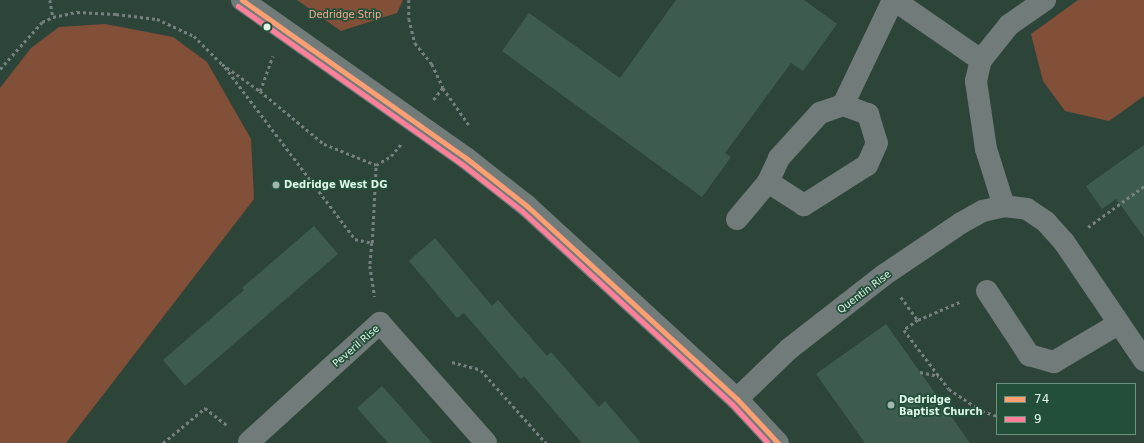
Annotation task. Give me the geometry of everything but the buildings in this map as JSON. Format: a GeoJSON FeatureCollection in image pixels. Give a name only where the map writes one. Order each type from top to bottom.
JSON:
{"type":"FeatureCollection","features":[{"type":"Feature","properties":{"kind":"street"},"geometry":{"type":"LineString","coordinates":[[242,0],[466,158],[527,206],[737,399],[778,443]]}},
{"type":"Feature","properties":{"kind":"street"},"geometry":{"type":"LineString","coordinates":[[843,105],[894,0],[981,60]]}},
{"type":"Feature","properties":{"kind":"street"},"geometry":{"type":"LineString","coordinates":[[1004,206],[986,149],[976,81],[981,60],[1009,25],[1045,0]]}},
{"type":"Feature","properties":{"kind":"street"},"geometry":{"type":"LineString","coordinates":[[737,219],[768,182],[779,158],[820,113],[843,105],[868,114],[877,143],[867,165],[804,205],[768,182]]}},
{"type":"Feature","properties":{"kind":"street","name":"Quentin Rise"},"geometry":{"type":"LineString","coordinates":[[737,399],[790,349],[884,275],[961,223],[984,211],[1004,206],[1027,209],[1046,222],[1064,242],[1131,331],[1144,360]]}},
{"type":"Feature","properties":{"kind":"street"},"geometry":{"type":"LineString","coordinates":[[987,291],[1029,355],[1054,362],[1131,331]]}},
{"type":"Feature","properties":{"kind":"street","name":"Peveril Rise"},"geometry":{"type":"LineString","coordinates":[[249,442],[380,323],[486,443]]}},
{"type":"Feature","properties":{"kind":"path"},"geometry":{"type":"LineString","coordinates":[[50,0],[53,17]]}},
{"type":"Feature","properties":{"kind":"path"},"geometry":{"type":"LineString","coordinates":[[409,0],[409,19],[415,43],[432,64],[442,88],[431,104]]}},
{"type":"Feature","properties":{"kind":"path"},"geometry":{"type":"LineString","coordinates":[[0,69],[42,22],[53,17],[78,12],[116,14],[157,19],[194,36],[222,64],[355,239],[372,243]]}},
{"type":"Feature","properties":{"kind":"path"},"geometry":{"type":"LineString","coordinates":[[260,91],[282,29]]}},
{"type":"Feature","properties":{"kind":"path"},"geometry":{"type":"LineString","coordinates":[[222,64],[260,91],[324,144],[376,165]]}},
{"type":"Feature","properties":{"kind":"path"},"geometry":{"type":"LineString","coordinates":[[376,165],[391,156],[406,138]]}},
{"type":"Feature","properties":{"kind":"path"},"geometry":{"type":"LineString","coordinates":[[376,165],[370,266],[380,323]]}},
{"type":"Feature","properties":{"kind":"path"},"geometry":{"type":"LineString","coordinates":[[1088,227],[1144,186]]}},
{"type":"Feature","properties":{"kind":"path"},"geometry":{"type":"LineString","coordinates":[[884,275],[918,320]]}},
{"type":"Feature","properties":{"kind":"path"},"geometry":{"type":"LineString","coordinates":[[987,291],[918,320],[904,330],[949,389],[982,411],[996,416]]}},
{"type":"Feature","properties":{"kind":"path"},"geometry":{"type":"LineString","coordinates":[[417,364],[438,357],[481,370],[546,443]]}},
{"type":"Feature","properties":{"kind":"path"},"geometry":{"type":"LineString","coordinates":[[920,372],[940,376]]}},
{"type":"Feature","properties":{"kind":"path"},"geometry":{"type":"LineString","coordinates":[[163,443],[205,408],[249,442]]}},
{"type":"Feature","properties":{"kind":"green space","name":"Dedridge Strip"},"geometry":{"type":"Polygon","coordinates":[[[297,0],[403,0],[397,13],[341,31],[297,0]]]}},
{"type":"Feature","properties":{"kind":"green space"},"geometry":{"type":"Polygon","coordinates":[[[1078,0],[1144,0],[1144,96],[1109,121],[1065,111],[1043,81],[1031,34],[1078,0]]]}},
{"type":"Feature","properties":{"kind":"green space"},"geometry":{"type":"Polygon","coordinates":[[[105,24],[173,37],[207,62],[251,139],[254,199],[66,443],[0,443],[0,88],[31,48],[59,27],[105,24]]]}},
{"type":"Feature","properties":{"kind":"transit line","name":"74"},"geometry":{"type":"LineString","coordinates":[[242,0],[466,158],[527,206],[737,399],[778,443]]}},
{"type":"Feature","properties":{"kind":"transit line","name":"9"},"geometry":{"type":"LineString","coordinates":[[238,6],[462,164],[522,211],[732,404],[768,443]]}},
{"type":"Feature","properties":{"kind":"place","name":"Dedridge West DG"},"geometry":{"type":"Point","coordinates":[276,185]}},
{"type":"Feature","properties":{"kind":"place","name":"Dedridge Baptist Church"},"geometry":{"type":"Point","coordinates":[891,405]}}]}
